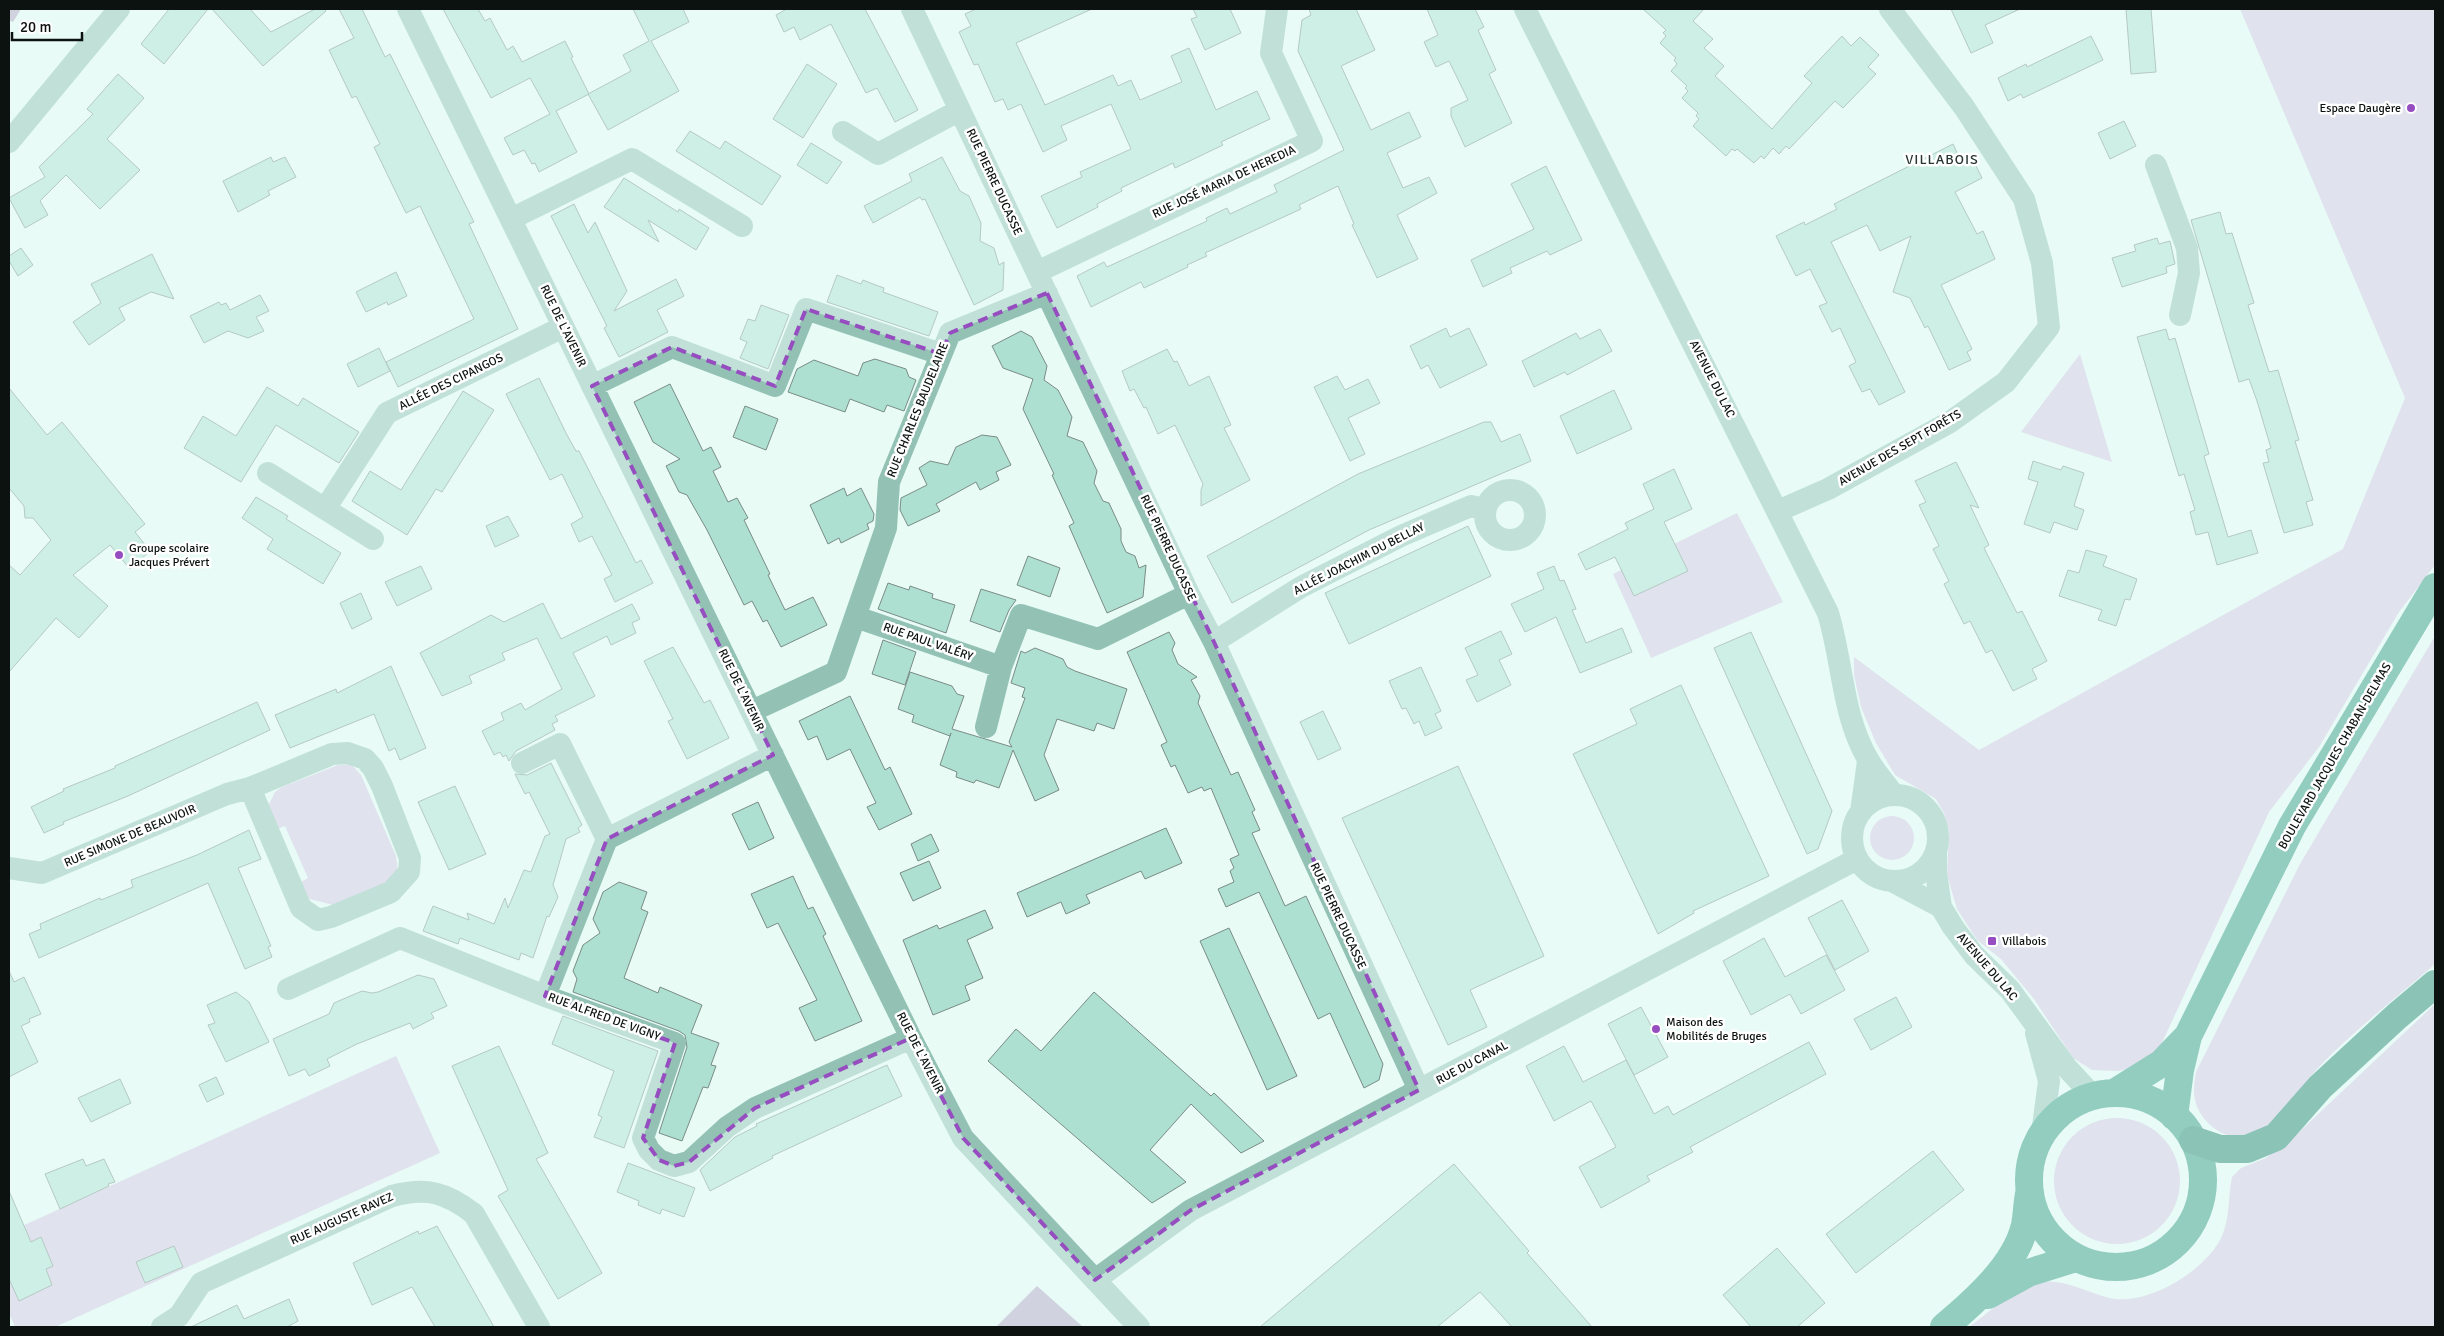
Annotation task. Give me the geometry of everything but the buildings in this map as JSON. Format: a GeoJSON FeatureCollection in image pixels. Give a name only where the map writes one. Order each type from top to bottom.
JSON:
{"type":"FeatureCollection","features":[{"type":"Feature","properties":{"kind":"highway"},"geometry":{"type":"LineString","coordinates":[[2193,1140],[2220,1148],[2246,1149],[2276,1137],[2320,1087],[2397,1016],[2435,984]]}},
{"type":"Feature","properties":{"kind":"main road","name":"BOULEVARD JACQUES CHABAN-DELMAS"},"geometry":{"type":"LineString","coordinates":[[2174,1116],[2180,1070],[2188,1036],[2292,826],[2435,588]]}},
{"type":"Feature","properties":{"kind":"main road","name":"BOULEVARD JACQUES CHABAN-DELMAS"},"geometry":{"type":"LineString","coordinates":[[2104,1094],[2162,1063],[2188,1036]]}},
{"type":"Feature","properties":{"kind":"main road"},"geometry":{"type":"LineString","coordinates":[[1973,1303],[2012,1256],[2025,1226],[2030,1167],[2042,1134],[2056,1117],[2073,1104],[2104,1094],[2136,1095],[2156,1103],[2174,1116],[2193,1140],[2201,1163],[2202,1188],[2197,1211],[2185,1233],[2174,1244],[2147,1262],[2124,1267],[2099,1266],[2076,1258],[2053,1240],[2036,1216],[2029,1188]]}},
{"type":"Feature","properties":{"kind":"main road"},"geometry":{"type":"LineString","coordinates":[[1944,1327],[1973,1303],[2028,1272],[2076,1258]]}},
{"type":"Feature","properties":{"kind":"street"},"geometry":{"type":"LineString","coordinates":[[9,142],[119,9]]}},
{"type":"Feature","properties":{"kind":"street","name":"RUE DE L'AVENIR"},"geometry":{"type":"LineString","coordinates":[[408,9],[911,1038],[963,1138],[1139,1327]]}},
{"type":"Feature","properties":{"kind":"street","name":"RUE PIERRE DUCASSE"},"geometry":{"type":"LineString","coordinates":[[912,9],[1189,594],[1214,642],[1419,1090]]}},
{"type":"Feature","properties":{"kind":"street","name":"RUE JOSÉ MARIA DE HEREDIA"},"geometry":{"type":"LineString","coordinates":[[1036,272],[1312,141],[1271,53],[1277,9]]}},
{"type":"Feature","properties":{"kind":"street","name":"AVENUE DU LAC"},"geometry":{"type":"LineString","coordinates":[[1525,9],[1828,613],[1837,644],[1844,692],[1852,720],[1868,761],[1894,795]]}},
{"type":"Feature","properties":{"kind":"street","name":"AVENUE DES SEPT FORÊTS"},"geometry":{"type":"LineString","coordinates":[[1778,511],[1828,489],[1950,422],[2006,382],[2049,327],[2042,263],[2024,199],[1964,107],[1890,9]]}},
{"type":"Feature","properties":{"kind":"street"},"geometry":{"type":"LineString","coordinates":[[843,132],[878,154],[960,110]]}},
{"type":"Feature","properties":{"kind":"street"},"geometry":{"type":"LineString","coordinates":[[511,219],[632,159],[742,226]]}},
{"type":"Feature","properties":{"kind":"street"},"geometry":{"type":"LineString","coordinates":[[2156,165],[2187,248],[2189,273],[2180,315]]}},
{"type":"Feature","properties":{"kind":"street","name":"RUE CHARLES BAUDELAIRE"},"geometry":{"type":"LineString","coordinates":[[752,712],[836,672],[886,528],[889,482],[950,333],[1047,293]]}},
{"type":"Feature","properties":{"kind":"street"},"geometry":{"type":"LineString","coordinates":[[592,386],[672,347],[775,386],[806,309],[941,354]]}},
{"type":"Feature","properties":{"kind":"street","name":"ALLÉE DES CIPANGOS"},"geometry":{"type":"LineString","coordinates":[[325,509],[387,414],[563,327]]}},
{"type":"Feature","properties":{"kind":"street"},"geometry":{"type":"LineString","coordinates":[[268,473],[373,539]]}},
{"type":"Feature","properties":{"kind":"street","name":"ALLÉE JOACHIM DU BELLAY"},"geometry":{"type":"LineString","coordinates":[[1214,642],[1301,587],[1392,540],[1472,506],[1485,509]]}},
{"type":"Feature","properties":{"kind":"street"},"geometry":{"type":"LineString","coordinates":[[986,727],[1000,667],[1021,615],[1098,638],[1189,594]]}},
{"type":"Feature","properties":{"kind":"street","name":"RUE PAUL VALÉRY"},"geometry":{"type":"LineString","coordinates":[[856,617],[1000,667]]}},
{"type":"Feature","properties":{"kind":"street"},"geometry":{"type":"LineString","coordinates":[[522,763],[560,744],[607,839]]}},
{"type":"Feature","properties":{"kind":"street","name":"RUE SIMONE DE BEAUVOIR"},"geometry":{"type":"LineString","coordinates":[[9,868],[42,873],[226,794],[250,788],[332,754],[348,753],[365,759],[382,786],[410,858],[409,872],[392,892],[331,917],[318,920],[309,916],[301,908],[250,788]]}},
{"type":"Feature","properties":{"kind":"street"},"geometry":{"type":"LineString","coordinates":[[545,996],[607,839],[773,756]]}},
{"type":"Feature","properties":{"kind":"street","name":"AVENUE DU LAC"},"geometry":{"type":"LineString","coordinates":[[1861,812],[1868,761]]}},
{"type":"Feature","properties":{"kind":"street"},"geometry":{"type":"LineString","coordinates":[[1892,881],[1906,880],[1919,874],[1929,864],[1936,852],[1937,829],[1926,808],[1911,799],[1894,795],[1882,797],[1870,803],[1855,822],[1852,835],[1857,859],[1866,870],[1878,878],[1892,881],[1941,907]]}},
{"type":"Feature","properties":{"kind":"street","name":"AVENUE DU LAC"},"geometry":{"type":"LineString","coordinates":[[1936,852],[1936,872],[1941,907],[1953,927],[1974,955],[2010,990],[2067,1068],[2104,1094]]}},
{"type":"Feature","properties":{"kind":"street","name":"RUE DU CANAL"},"geometry":{"type":"LineString","coordinates":[[1095,1280],[1190,1210],[1857,859]]}},
{"type":"Feature","properties":{"kind":"street","name":"RUE ALFRED DE VIGNY"},"geometry":{"type":"LineString","coordinates":[[288,990],[400,938],[545,996],[675,1043],[643,1138],[649,1150],[659,1160],[674,1166],[689,1162],[727,1127],[755,1108],[911,1038]]}},
{"type":"Feature","properties":{"kind":"street","name":"AVENUE DU LAC"},"geometry":{"type":"LineString","coordinates":[[2033,1022],[2050,1081],[2042,1134]]}},
{"type":"Feature","properties":{"kind":"street","name":"RUE AUGUSTE RAVEZ"},"geometry":{"type":"LineString","coordinates":[[162,1327],[179,1316],[201,1283],[392,1196],[414,1190],[435,1192],[459,1202],[474,1214],[539,1327]]}},
{"type":"Feature","properties":{"kind":"highlighted area"},"geometry":{"type":"Polygon","coordinates":[[[1047,293],[1214,642],[1419,1090],[1191,1210],[1095,1280],[963,1138],[911,1038],[755,1108],[689,1162],[674,1166],[659,1160],[643,1138],[675,1043],[545,996],[607,839],[773,755],[592,386],[672,347],[775,386],[806,309],[941,354],[950,333],[1047,293]]]}},
{"type":"Feature","properties":{"kind":"shaded area"},"geometry":{"type":"Polygon","coordinates":[[[9,9],[21,9],[13,22],[9,20],[9,9]]]}},
{"type":"Feature","properties":{"kind":"shaded area"},"geometry":{"type":"Polygon","coordinates":[[[2240,9],[2435,9],[2435,565],[2399,612],[2319,747],[2269,812],[2160,1047],[2141,1067],[2118,1071],[2092,1070],[2073,1058],[2034,999],[2001,959],[1977,940],[1957,909],[1947,875],[1949,831],[1944,813],[1936,799],[1895,775],[1876,743],[1861,707],[1854,675],[1854,657],[1979,750],[2343,549],[2405,398],[2240,9]]]}},
{"type":"Feature","properties":{"kind":"shaded area"},"geometry":{"type":"Polygon","coordinates":[[[2080,354],[2112,462],[2021,432],[2080,354]]]}},
{"type":"Feature","properties":{"kind":"shaded area"},"geometry":{"type":"Polygon","coordinates":[[[1737,513],[1783,602],[1651,658],[1613,574],[1737,513]]]}},
{"type":"Feature","properties":{"kind":"shaded area"},"geometry":{"type":"Polygon","coordinates":[[[2435,636],[2435,964],[2331,1054],[2311,1075],[2273,1123],[2250,1136],[2229,1136],[2215,1129],[2200,1112],[2194,1093],[2196,1072],[2300,864],[2435,636]]]}},
{"type":"Feature","properties":{"kind":"shaded area"},"geometry":{"type":"Polygon","coordinates":[[[351,764],[361,775],[396,856],[398,871],[380,887],[333,905],[306,898],[299,883],[308,878],[285,826],[274,830],[269,804],[275,792],[282,787],[338,765],[351,764]]]}},
{"type":"Feature","properties":{"kind":"shaded area"},"geometry":{"type":"Polygon","coordinates":[[[1888,816],[1896,816],[1908,822],[1914,838],[1908,854],[1896,860],[1888,860],[1876,854],[1870,842],[1870,834],[1876,822],[1888,816]]]}},
{"type":"Feature","properties":{"kind":"shaded area"},"geometry":{"type":"Polygon","coordinates":[[[2435,1004],[2435,1327],[1969,1327],[2009,1296],[2036,1283],[2054,1282],[2109,1298],[2124,1299],[2141,1297],[2157,1291],[2190,1273],[2214,1249],[2222,1236],[2225,1229],[2232,1177],[2241,1168],[2266,1158],[2298,1133],[2435,1004]]]}},
{"type":"Feature","properties":{"kind":"shaded area"},"geometry":{"type":"Polygon","coordinates":[[[396,1056],[440,1153],[55,1327],[15,1327],[9,1313],[9,1232],[396,1056]]]}},
{"type":"Feature","properties":{"kind":"shaded area"},"geometry":{"type":"Polygon","coordinates":[[[2117,1118],[2141,1123],[2161,1137],[2175,1157],[2180,1181],[2175,1205],[2161,1225],[2141,1239],[2117,1244],[2093,1239],[2073,1225],[2059,1205],[2054,1181],[2059,1157],[2073,1137],[2093,1123],[2117,1118]]]}},
{"type":"Feature","properties":{"kind":"shaded area"},"geometry":{"type":"Polygon","coordinates":[[[1037,1286],[1083,1327],[996,1327],[1037,1286]]]}},
{"type":"Feature","properties":{"kind":"place","name":"Espace Daugère"},"geometry":{"type":"Point","coordinates":[2411,108]}},
{"type":"Feature","properties":{"kind":"place","name":"Groupe scolaire Jacques Prévert"},"geometry":{"type":"Point","coordinates":[119,555]}},
{"type":"Feature","properties":{"kind":"place","name":"Villabois"},"geometry":{"type":"Point","coordinates":[1992,941]}},
{"type":"Feature","properties":{"kind":"place","name":"Maison des Mobilités de Bruges"},"geometry":{"type":"Point","coordinates":[1656,1029]}},
{"type":"Feature","properties":{"kind":"district","name":"VILLABOIS"},"geometry":{"type":"Point","coordinates":[1942,159]}}]}
